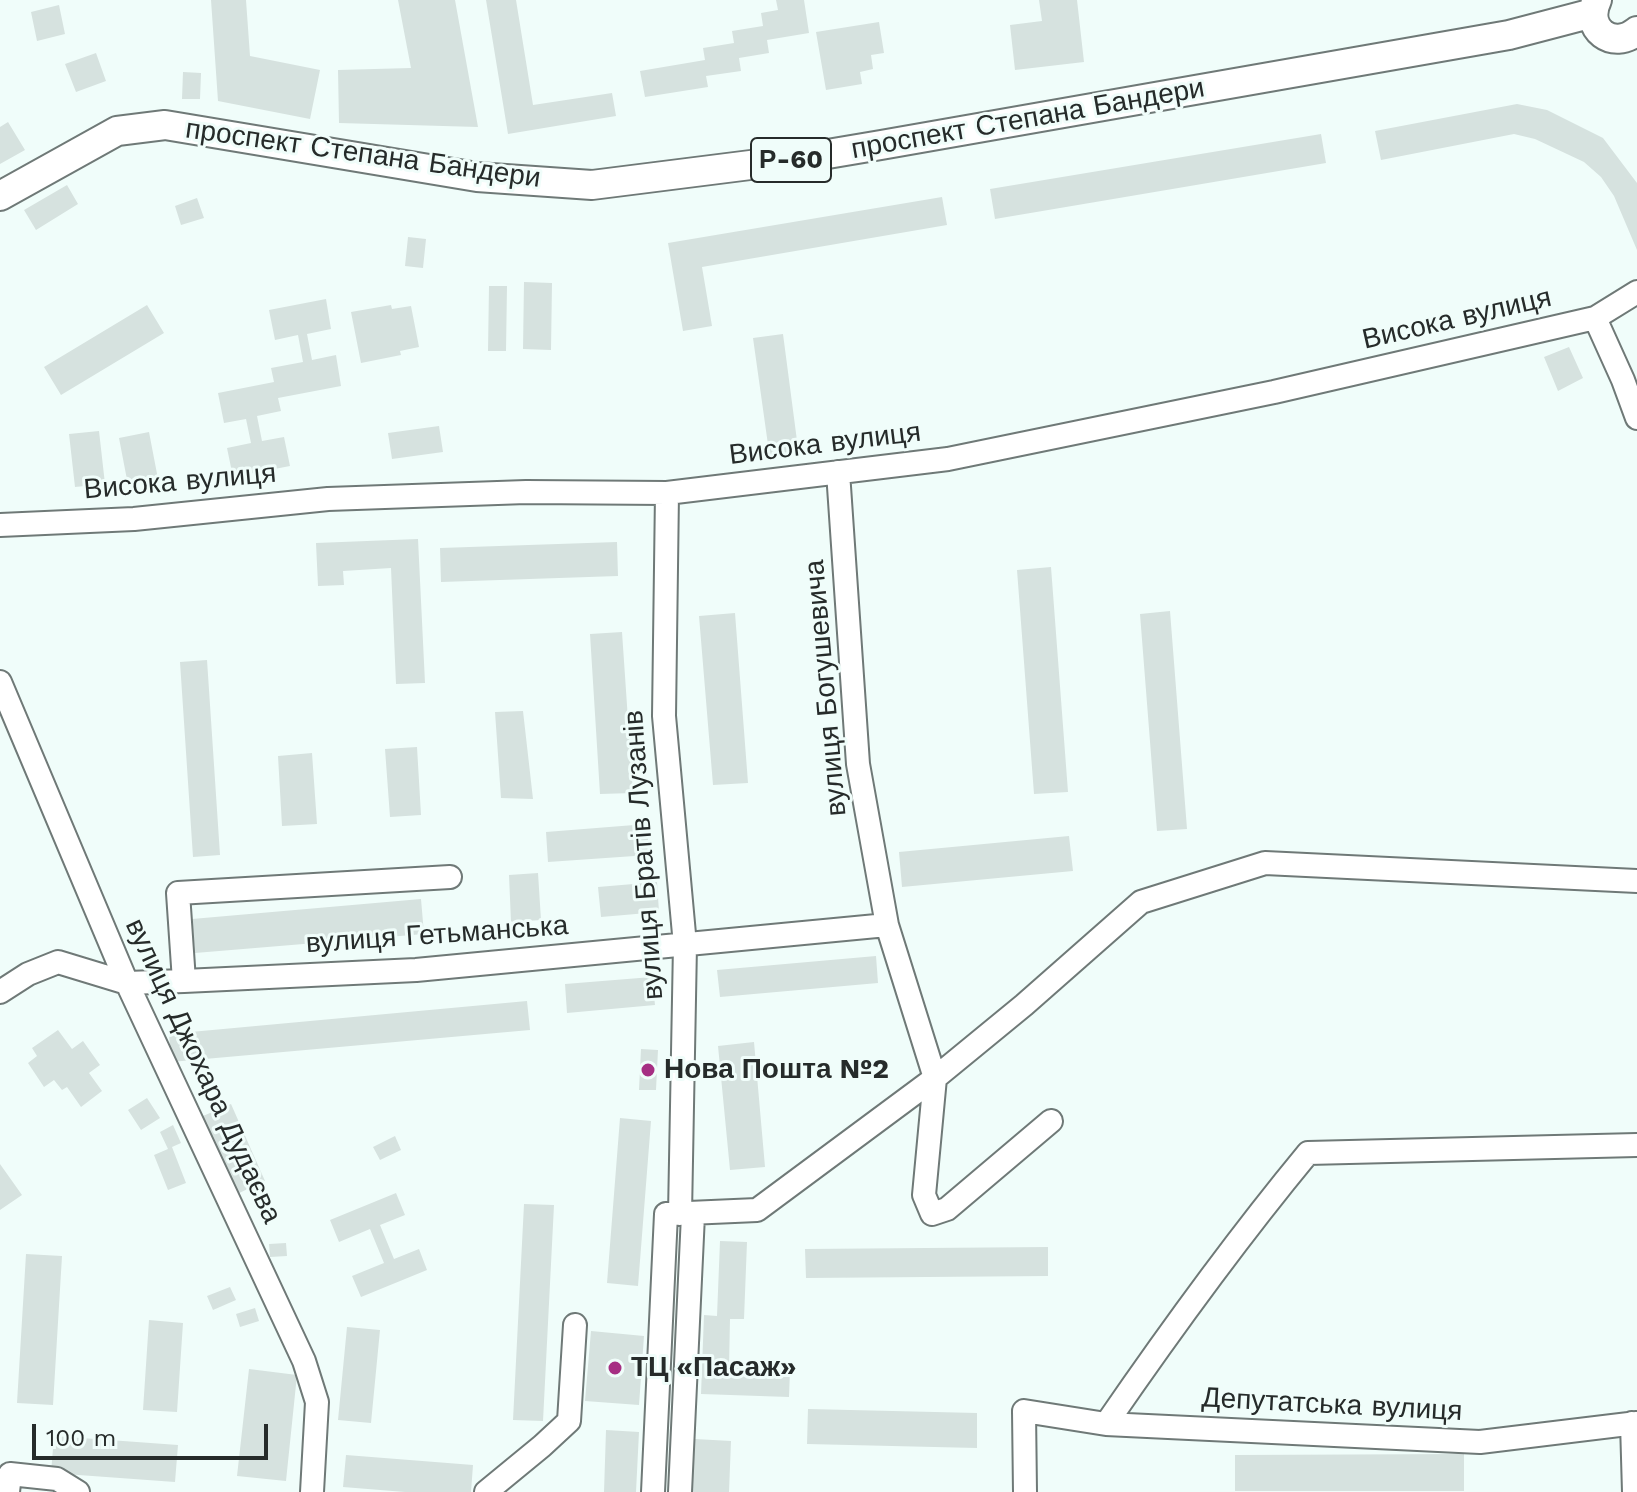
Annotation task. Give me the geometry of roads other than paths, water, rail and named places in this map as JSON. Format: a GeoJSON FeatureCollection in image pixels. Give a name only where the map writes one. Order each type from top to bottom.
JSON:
{"type":"FeatureCollection","features":[{"type":"Feature","properties":{"kind":"main road","name":"Р-60"},"geometry":{"type":"LineString","coordinates":[[1595,7],[1594,23],[1600,32],[1617,40],[1636,33]]}},
{"type":"Feature","properties":{"kind":"main road","name":"проспект Степана Бандери"},"geometry":{"type":"LineString","coordinates":[[0,196],[117,131],[165,125],[477,177],[592,185],[798,159],[1509,35],[1595,7]]}},
{"type":"Feature","properties":{"kind":"street","name":"Висока вулиця"},"geometry":{"type":"LineString","coordinates":[[0,525],[134,519],[328,499],[526,492],[667,493],[948,459],[1274,392],[1595,318],[1637,292]]}},
{"type":"Feature","properties":{"kind":"street"},"geometry":{"type":"LineString","coordinates":[[1595,318],[1637,418]]}},
{"type":"Feature","properties":{"kind":"street","name":"вулиця Богушевича"},"geometry":{"type":"LineString","coordinates":[[838,472],[858,764],[887,925],[935,1078],[924,1195],[932,1214],[947,1209],[1051,1121]]}},
{"type":"Feature","properties":{"kind":"street","name":"вулиця Братів Лузанів"},"geometry":{"type":"LineString","coordinates":[[667,493],[664,716],[685,945],[680,1214],[680,1492]]}},
{"type":"Feature","properties":{"kind":"street","name":"вулиця Джохара Дудаєва"},"geometry":{"type":"LineString","coordinates":[[0,682],[127,983],[304,1361],[317,1402],[312,1492]]}},
{"type":"Feature","properties":{"kind":"street"},"geometry":{"type":"LineString","coordinates":[[680,1214],[757,1210],[935,1078],[1141,902],[1265,863],[1637,881]]}},
{"type":"Feature","properties":{"kind":"street"},"geometry":{"type":"LineString","coordinates":[[184,981],[178,893],[450,877]]}},
{"type":"Feature","properties":{"kind":"street","name":"вулиця Гетьманська"},"geometry":{"type":"LineString","coordinates":[[0,992],[28,974],[58,962],[127,983],[184,981],[416,970],[887,925]]}},
{"type":"Feature","properties":{"kind":"street"},"geometry":{"type":"LineString","coordinates":[[1106,1424],[1171,1329],[1252,1221],[1308,1153],[1637,1145]]}},
{"type":"Feature","properties":{"kind":"street","name":"вулиця Братів Лузанів"},"geometry":{"type":"LineString","coordinates":[[653,1492],[680,1214]]}},
{"type":"Feature","properties":{"kind":"street"},"geometry":{"type":"LineString","coordinates":[[486,1492],[569,1421],[575,1325]]}},
{"type":"Feature","properties":{"kind":"street","name":"Депутатська вулиця"},"geometry":{"type":"LineString","coordinates":[[1025,1492],[1024,1411],[1106,1424],[1480,1442],[1634,1423]]}},
{"type":"Feature","properties":{"kind":"street"},"geometry":{"type":"LineString","coordinates":[[1634,1423],[1634,1492]]}},
{"type":"Feature","properties":{"kind":"street"},"geometry":{"type":"LineString","coordinates":[[8,1492],[10,1474],[57,1479],[78,1492]]}},
{"type":"Feature","properties":{"kind":"place","name":"Нова Пошта №2"},"geometry":{"type":"Point","coordinates":[648,1070]}},
{"type":"Feature","properties":{"kind":"place","name":"ТЦ «Пасаж»"},"geometry":{"type":"Point","coordinates":[615,1368]}}]}
